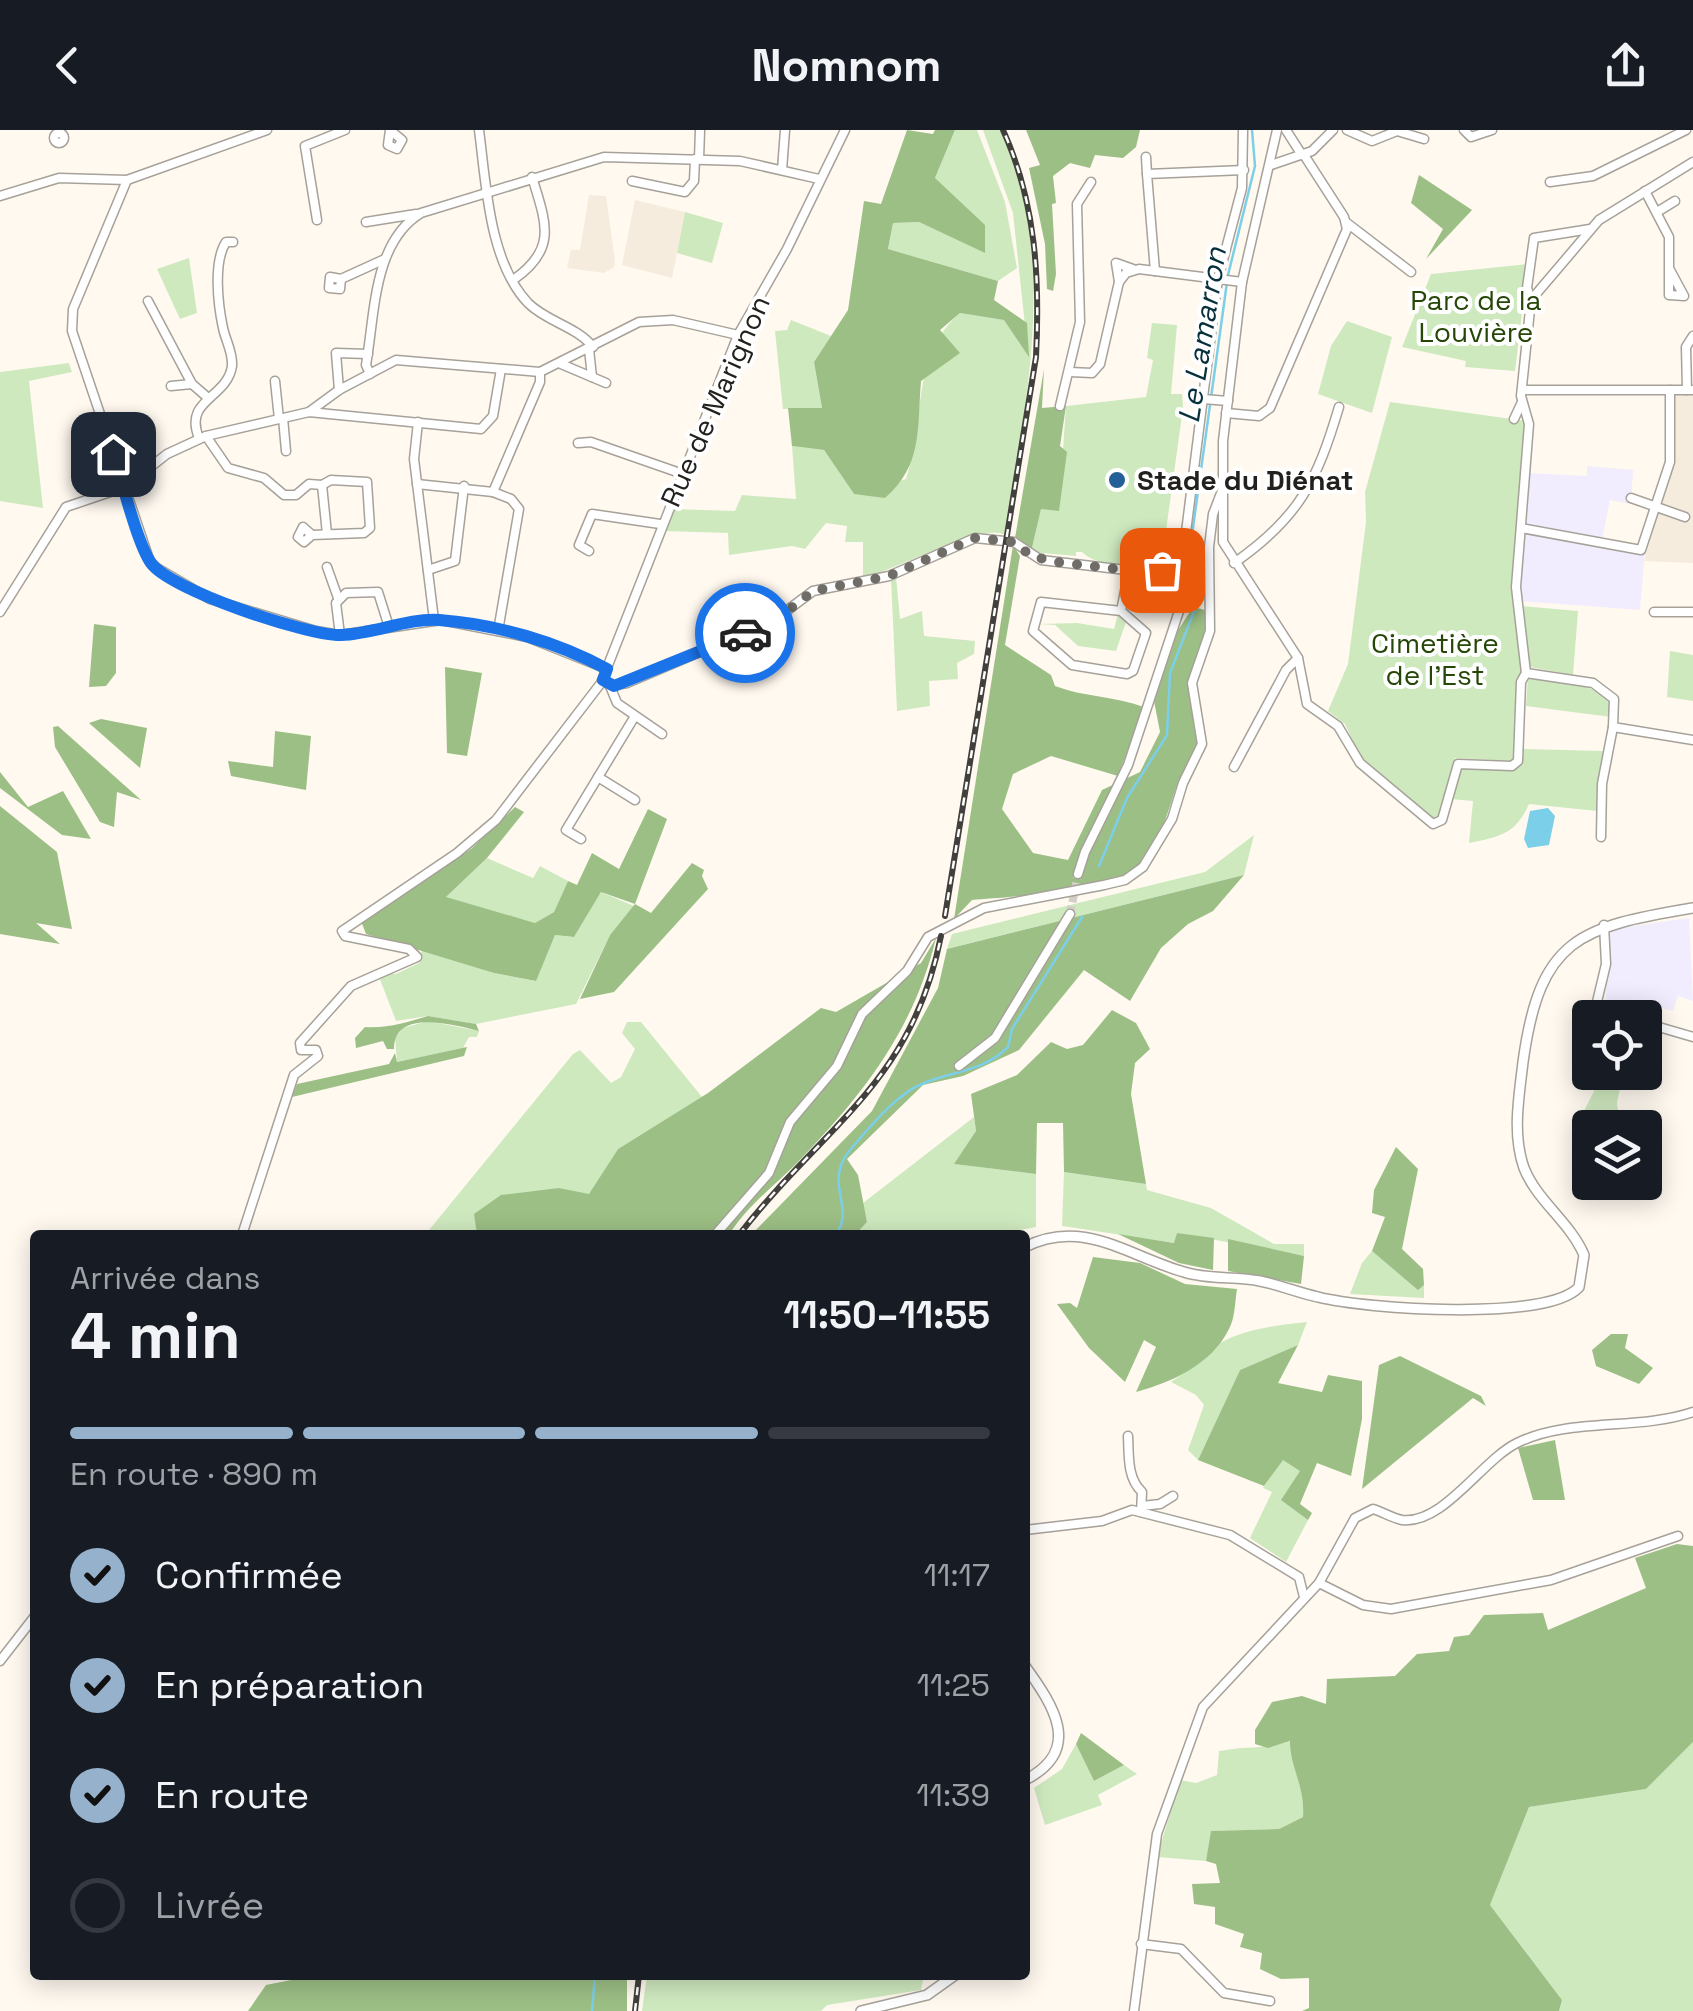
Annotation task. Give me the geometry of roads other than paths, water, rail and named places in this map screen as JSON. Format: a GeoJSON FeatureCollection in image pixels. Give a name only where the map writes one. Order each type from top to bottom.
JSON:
{"type":"FeatureCollection","features":[{"type":"Feature","properties":{"kind":"main road"},"geometry":{"type":"LineString","coordinates":[[1030,1245],[1048,1238],[1082,1236],[1122,1245],[1183,1272],[1260,1281],[1338,1301],[1496,1310],[1562,1300],[1579,1287],[1586,1263],[1570,1230],[1526,1172],[1517,1135],[1530,1016],[1546,974],[1574,942],[1602,925],[1693,908]]}},
{"type":"Feature","properties":{"kind":"main road"},"geometry":{"type":"LineString","coordinates":[[1030,1674],[1058,1721],[1058,1742],[1052,1759],[1030,1776]]}},
{"type":"Feature","properties":{"kind":"main road"},"geometry":{"type":"LineString","coordinates":[[861,2011],[927,1995],[950,1980]]}},
{"type":"Feature","properties":{"kind":"main road"},"geometry":{"type":"LineString","coordinates":[[876,2011],[934,1997],[953,1980]]}},
{"type":"Feature","properties":{"kind":"street"},"geometry":{"type":"LineString","coordinates":[[0,196],[59,178],[127,180],[262,130]]}},
{"type":"Feature","properties":{"kind":"street"},"geometry":{"type":"LineString","coordinates":[[317,220],[305,146],[345,130]]}},
{"type":"Feature","properties":{"kind":"street"},"geometry":{"type":"LineString","coordinates":[[479,130],[500,247],[513,280],[528,302],[591,348]]}},
{"type":"Feature","properties":{"kind":"street"},"geometry":{"type":"LineString","coordinates":[[632,181],[684,192],[694,181],[700,130]]}},
{"type":"Feature","properties":{"kind":"street"},"geometry":{"type":"LineString","coordinates":[[782,170],[786,130]]}},
{"type":"Feature","properties":{"kind":"street","name":"Rue de Marignon"},"geometry":{"type":"LineString","coordinates":[[244,1230],[294,1076],[318,1056],[316,1050],[302,1050],[300,1042],[351,986],[418,958],[409,949],[345,936],[345,926],[413,884],[496,820],[607,682],[607,669],[660,524],[738,335],[788,249],[845,130]]}},
{"type":"Feature","properties":{"kind":"street"},"geometry":{"type":"LineString","coordinates":[[1078,874],[1084,852],[1128,765],[1185,593],[1184,562],[1215,400],[1244,170],[1243,130]]}},
{"type":"Feature","properties":{"kind":"street"},"geometry":{"type":"LineString","coordinates":[[1277,130],[1271,165],[1230,281],[1215,400],[1226,413],[1224,547],[1298,658],[1307,704],[1338,726],[1360,764],[1432,824],[1439,824],[1458,764],[1512,766],[1518,761],[1522,682],[1526,674],[1516,587],[1529,424],[1522,402],[1531,300],[1527,288],[1534,238],[1590,229]]}},
{"type":"Feature","properties":{"kind":"street"},"geometry":{"type":"LineString","coordinates":[[1286,130],[1347,223],[1411,272]]}},
{"type":"Feature","properties":{"kind":"street"},"geometry":{"type":"LineString","coordinates":[[1271,165],[1303,155],[1333,130]]}},
{"type":"Feature","properties":{"kind":"street"},"geometry":{"type":"LineString","coordinates":[[1347,130],[1372,141],[1397,132],[1424,139]]}},
{"type":"Feature","properties":{"kind":"street"},"geometry":{"type":"LineString","coordinates":[[1464,130],[1471,137],[1492,130]]}},
{"type":"Feature","properties":{"kind":"street"},"geometry":{"type":"LineString","coordinates":[[1550,182],[1593,176],[1686,130]]}},
{"type":"Feature","properties":{"kind":"street"},"geometry":{"type":"LineString","coordinates":[[366,222],[422,213],[604,156],[697,159],[819,178]]}},
{"type":"Feature","properties":{"kind":"street"},"geometry":{"type":"LineString","coordinates":[[1146,157],[1155,272]]}},
{"type":"Feature","properties":{"kind":"street"},"geometry":{"type":"LineString","coordinates":[[1531,300],[1590,229],[1693,162]]}},
{"type":"Feature","properties":{"kind":"street"},"geometry":{"type":"LineString","coordinates":[[1147,174],[1244,170]]}},
{"type":"Feature","properties":{"kind":"street"},"geometry":{"type":"LineString","coordinates":[[513,280],[536,263],[544,241],[544,216],[532,177]]}},
{"type":"Feature","properties":{"kind":"street"},"geometry":{"type":"LineString","coordinates":[[127,180],[71,320],[150,562],[215,600],[340,635],[434,620],[498,630],[572,651],[607,669]]}},
{"type":"Feature","properties":{"kind":"street"},"geometry":{"type":"LineString","coordinates":[[1060,406],[1080,322],[1077,204],[1091,182]]}},
{"type":"Feature","properties":{"kind":"street"},"geometry":{"type":"LineString","coordinates":[[1646,191],[1668,238],[1670,270]]}},
{"type":"Feature","properties":{"kind":"street"},"geometry":{"type":"LineString","coordinates":[[1657,212],[1675,201]]}},
{"type":"Feature","properties":{"kind":"street"},"geometry":{"type":"LineString","coordinates":[[373,372],[368,354],[386,259],[401,227],[422,213]]}},
{"type":"Feature","properties":{"kind":"street"},"geometry":{"type":"LineString","coordinates":[[392,218],[401,227]]}},
{"type":"Feature","properties":{"kind":"street"},"geometry":{"type":"LineString","coordinates":[[1226,413],[1259,416],[1270,408],[1347,223]]}},
{"type":"Feature","properties":{"kind":"street"},"geometry":{"type":"LineString","coordinates":[[233,242],[226,242],[221,251],[219,292],[232,364],[228,380],[207,397],[195,416],[203,437],[228,468],[264,478],[288,496],[309,484],[322,485],[331,480],[367,482],[370,528],[364,533]]}},
{"type":"Feature","properties":{"kind":"street"},"geometry":{"type":"LineString","coordinates":[[340,279],[386,259]]}},
{"type":"Feature","properties":{"kind":"street"},"geometry":{"type":"LineString","coordinates":[[1070,372],[1092,373],[1100,364],[1119,282],[1133,270],[1230,281]]}},
{"type":"Feature","properties":{"kind":"street"},"geometry":{"type":"LineString","coordinates":[[148,301],[192,384],[207,397]]}},
{"type":"Feature","properties":{"kind":"street"},"geometry":{"type":"LineString","coordinates":[[309,412],[339,390],[402,359],[540,372],[625,328],[653,320],[738,335]]}},
{"type":"Feature","properties":{"kind":"street"},"geometry":{"type":"LineString","coordinates":[[1522,390],[1690,390],[1686,347],[1693,336]]}},
{"type":"Feature","properties":{"kind":"street"},"geometry":{"type":"LineString","coordinates":[[591,348],[592,377]]}},
{"type":"Feature","properties":{"kind":"street"},"geometry":{"type":"LineString","coordinates":[[339,390],[336,352],[368,354]]}},
{"type":"Feature","properties":{"kind":"street"},"geometry":{"type":"LineString","coordinates":[[561,364],[606,384]]}},
{"type":"Feature","properties":{"kind":"street"},"geometry":{"type":"LineString","coordinates":[[0,612],[36,562],[63,510],[124,487],[168,454],[203,437],[309,412],[486,426],[492,416],[501,369]]}},
{"type":"Feature","properties":{"kind":"street"},"geometry":{"type":"LineString","coordinates":[[492,492],[540,382],[540,372]]}},
{"type":"Feature","properties":{"kind":"street"},"geometry":{"type":"LineString","coordinates":[[275,381],[286,451]]}},
{"type":"Feature","properties":{"kind":"street"},"geometry":{"type":"LineString","coordinates":[[171,386],[192,384]]}},
{"type":"Feature","properties":{"kind":"street"},"geometry":{"type":"LineString","coordinates":[[1521,528],[1639,551],[1670,462],[1670,390]]}},
{"type":"Feature","properties":{"kind":"street"},"geometry":{"type":"LineString","coordinates":[[1514,419],[1522,402]]}},
{"type":"Feature","properties":{"kind":"street"},"geometry":{"type":"LineString","coordinates":[[1234,563],[1301,505],[1324,459],[1339,407]]}},
{"type":"Feature","properties":{"kind":"street"},"geometry":{"type":"LineString","coordinates":[[418,422],[417,484],[434,620]]}},
{"type":"Feature","properties":{"kind":"street"},"geometry":{"type":"LineString","coordinates":[[578,442],[591,442],[680,473]]}},
{"type":"Feature","properties":{"kind":"street"},"geometry":{"type":"LineString","coordinates":[[208,464],[215,454]]}},
{"type":"Feature","properties":{"kind":"street"},"geometry":{"type":"LineString","coordinates":[[417,484],[464,486],[511,498],[519,513],[498,630]]}},
{"type":"Feature","properties":{"kind":"street"},"geometry":{"type":"LineString","coordinates":[[322,485],[327,534]]}},
{"type":"Feature","properties":{"kind":"street"},"geometry":{"type":"LineString","coordinates":[[428,570],[455,561],[464,486]]}},
{"type":"Feature","properties":{"kind":"street"},"geometry":{"type":"LineString","coordinates":[[719,1230],[769,1173],[790,1122],[837,1066],[862,1014],[907,970],[928,937],[984,908],[1126,880],[1143,868],[1172,819],[1202,744],[1192,683],[1210,630],[1209,547],[1213,514],[1223,488]]}},
{"type":"Feature","properties":{"kind":"street"},"geometry":{"type":"LineString","coordinates":[[1631,498],[1655,503],[1670,515],[1685,517]]}},
{"type":"Feature","properties":{"kind":"street"},"geometry":{"type":"LineString","coordinates":[[588,551],[579,545],[592,514],[660,524]]}},
{"type":"Feature","properties":{"kind":"street"},"geometry":{"type":"LineString","coordinates":[[312,535],[378,533]]}},
{"type":"Feature","properties":{"kind":"street"},"geometry":{"type":"LineString","coordinates":[[607,682],[627,684],[773,621],[813,591],[889,576],[975,538],[1014,542],[1042,560],[1129,570],[1154,572],[1184,562]]}},
{"type":"Feature","properties":{"kind":"street"},"geometry":{"type":"LineString","coordinates":[[326,567],[338,598],[340,635]]}},
{"type":"Feature","properties":{"kind":"street"},"geometry":{"type":"LineString","coordinates":[[1121,611],[1129,570]]}},
{"type":"Feature","properties":{"kind":"street"},"geometry":{"type":"LineString","coordinates":[[338,598],[386,587]]}},
{"type":"Feature","properties":{"kind":"street"},"geometry":{"type":"LineString","coordinates":[[371,590],[381,598],[388,627]]}},
{"type":"Feature","properties":{"kind":"street"},"geometry":{"type":"LineString","coordinates":[[1041,602],[1121,611],[1146,633],[1133,671],[1127,674],[1072,665],[1033,630],[1041,602]]}},
{"type":"Feature","properties":{"kind":"street"},"geometry":{"type":"LineString","coordinates":[[1654,612],[1693,612]]}},
{"type":"Feature","properties":{"kind":"street"},"geometry":{"type":"LineString","coordinates":[[1234,767],[1286,670],[1298,658]]}},
{"type":"Feature","properties":{"kind":"street"},"geometry":{"type":"LineString","coordinates":[[1526,674],[1604,687],[1614,698],[1614,728],[1602,784],[1601,837]]}},
{"type":"Feature","properties":{"kind":"street"},"geometry":{"type":"LineString","coordinates":[[607,682],[618,703],[662,734]]}},
{"type":"Feature","properties":{"kind":"street"},"geometry":{"type":"LineString","coordinates":[[581,839],[566,830],[635,716]]}},
{"type":"Feature","properties":{"kind":"street"},"geometry":{"type":"LineString","coordinates":[[1614,728],[1693,740]]}},
{"type":"Feature","properties":{"kind":"street"},"geometry":{"type":"LineString","coordinates":[[598,777],[635,800]]}},
{"type":"Feature","properties":{"kind":"street"},"geometry":{"type":"LineString","coordinates":[[959,1066],[987,1049],[1070,914]]}},
{"type":"Feature","properties":{"kind":"street"},"geometry":{"type":"LineString","coordinates":[[1597,1000],[1606,964],[1602,925]]}},
{"type":"Feature","properties":{"kind":"street"},"geometry":{"type":"LineString","coordinates":[[1662,1029],[1693,1038]]}},
{"type":"Feature","properties":{"kind":"street"},"geometry":{"type":"LineString","coordinates":[[1134,2011],[1157,1834],[1208,1698],[1320,1582],[1348,1527],[1361,1512],[1373,1509],[1403,1520],[1418,1518],[1450,1500],[1506,1449],[1528,1438],[1656,1422],[1693,1412]]}},
{"type":"Feature","properties":{"kind":"street"},"geometry":{"type":"LineString","coordinates":[[1128,1436],[1134,1485],[1142,1492],[1142,1509],[1151,1517],[1230,1535],[1299,1577],[1304,1597]]}},
{"type":"Feature","properties":{"kind":"street"},"geometry":{"type":"LineString","coordinates":[[1030,1529],[1102,1521],[1127,1510],[1160,1504],[1173,1496]]}},
{"type":"Feature","properties":{"kind":"street"},"geometry":{"type":"LineString","coordinates":[[1320,1582],[1363,1605],[1391,1609],[1551,1580],[1678,1536]]}},
{"type":"Feature","properties":{"kind":"street"},"geometry":{"type":"LineString","coordinates":[[0,1661],[30,1622]]}},
{"type":"Feature","properties":{"kind":"street"},"geometry":{"type":"LineString","coordinates":[[1141,1944],[1181,1949],[1224,1993],[1270,2000]]}},
{"type":"Feature","properties":{"kind":"water"},"geometry":{"type":"Polygon","coordinates":[[[1548,808],[1555,816],[1549,845],[1528,848],[1524,839],[1530,811],[1548,808]]]}},
{"type":"Feature","properties":{"kind":"waterway","name":"Le Lamarron"},"geometry":{"type":"LineString","coordinates":[[1099,866],[1127,798],[1167,735],[1170,673],[1200,596],[1191,542],[1228,275],[1255,166],[1252,130]]}},
{"type":"Feature","properties":{"kind":"waterway"},"geometry":{"type":"LineString","coordinates":[[838,1230],[843,1215],[839,1174],[850,1150],[884,1112],[914,1088],[979,1066],[1008,1047],[1012,1029],[1082,917]]}},
{"type":"Feature","properties":{"kind":"waterway"},"geometry":{"type":"LineString","coordinates":[[592,2011],[595,1980]]}},
{"type":"Feature","properties":{"kind":"tunnel"},"geometry":{"type":"LineString","coordinates":[[1070,914],[1078,874]]}},
{"type":"Feature","properties":{"kind":"railway"},"geometry":{"type":"LineString","coordinates":[[945,916],[1036,357],[1036,270],[1029,213],[1003,130]]}},
{"type":"Feature","properties":{"kind":"railway"},"geometry":{"type":"LineString","coordinates":[[743,1230],[886,1067],[909,1030],[927,987],[941,936]]}},
{"type":"Feature","properties":{"kind":"railway"},"geometry":{"type":"LineString","coordinates":[[635,2011],[638,1980]]}},
{"type":"Feature","properties":{"kind":"place","name":"Stade du Diénat"},"geometry":{"type":"Point","coordinates":[1117,480]}},
{"type":"Feature","properties":{"kind":"park label","name":"Parc de la Louvière"},"geometry":{"type":"Point","coordinates":[1476,316]}},
{"type":"Feature","properties":{"kind":"park label","name":"Cimetière de l’Est"},"geometry":{"type":"Point","coordinates":[1435,659]}}]}
